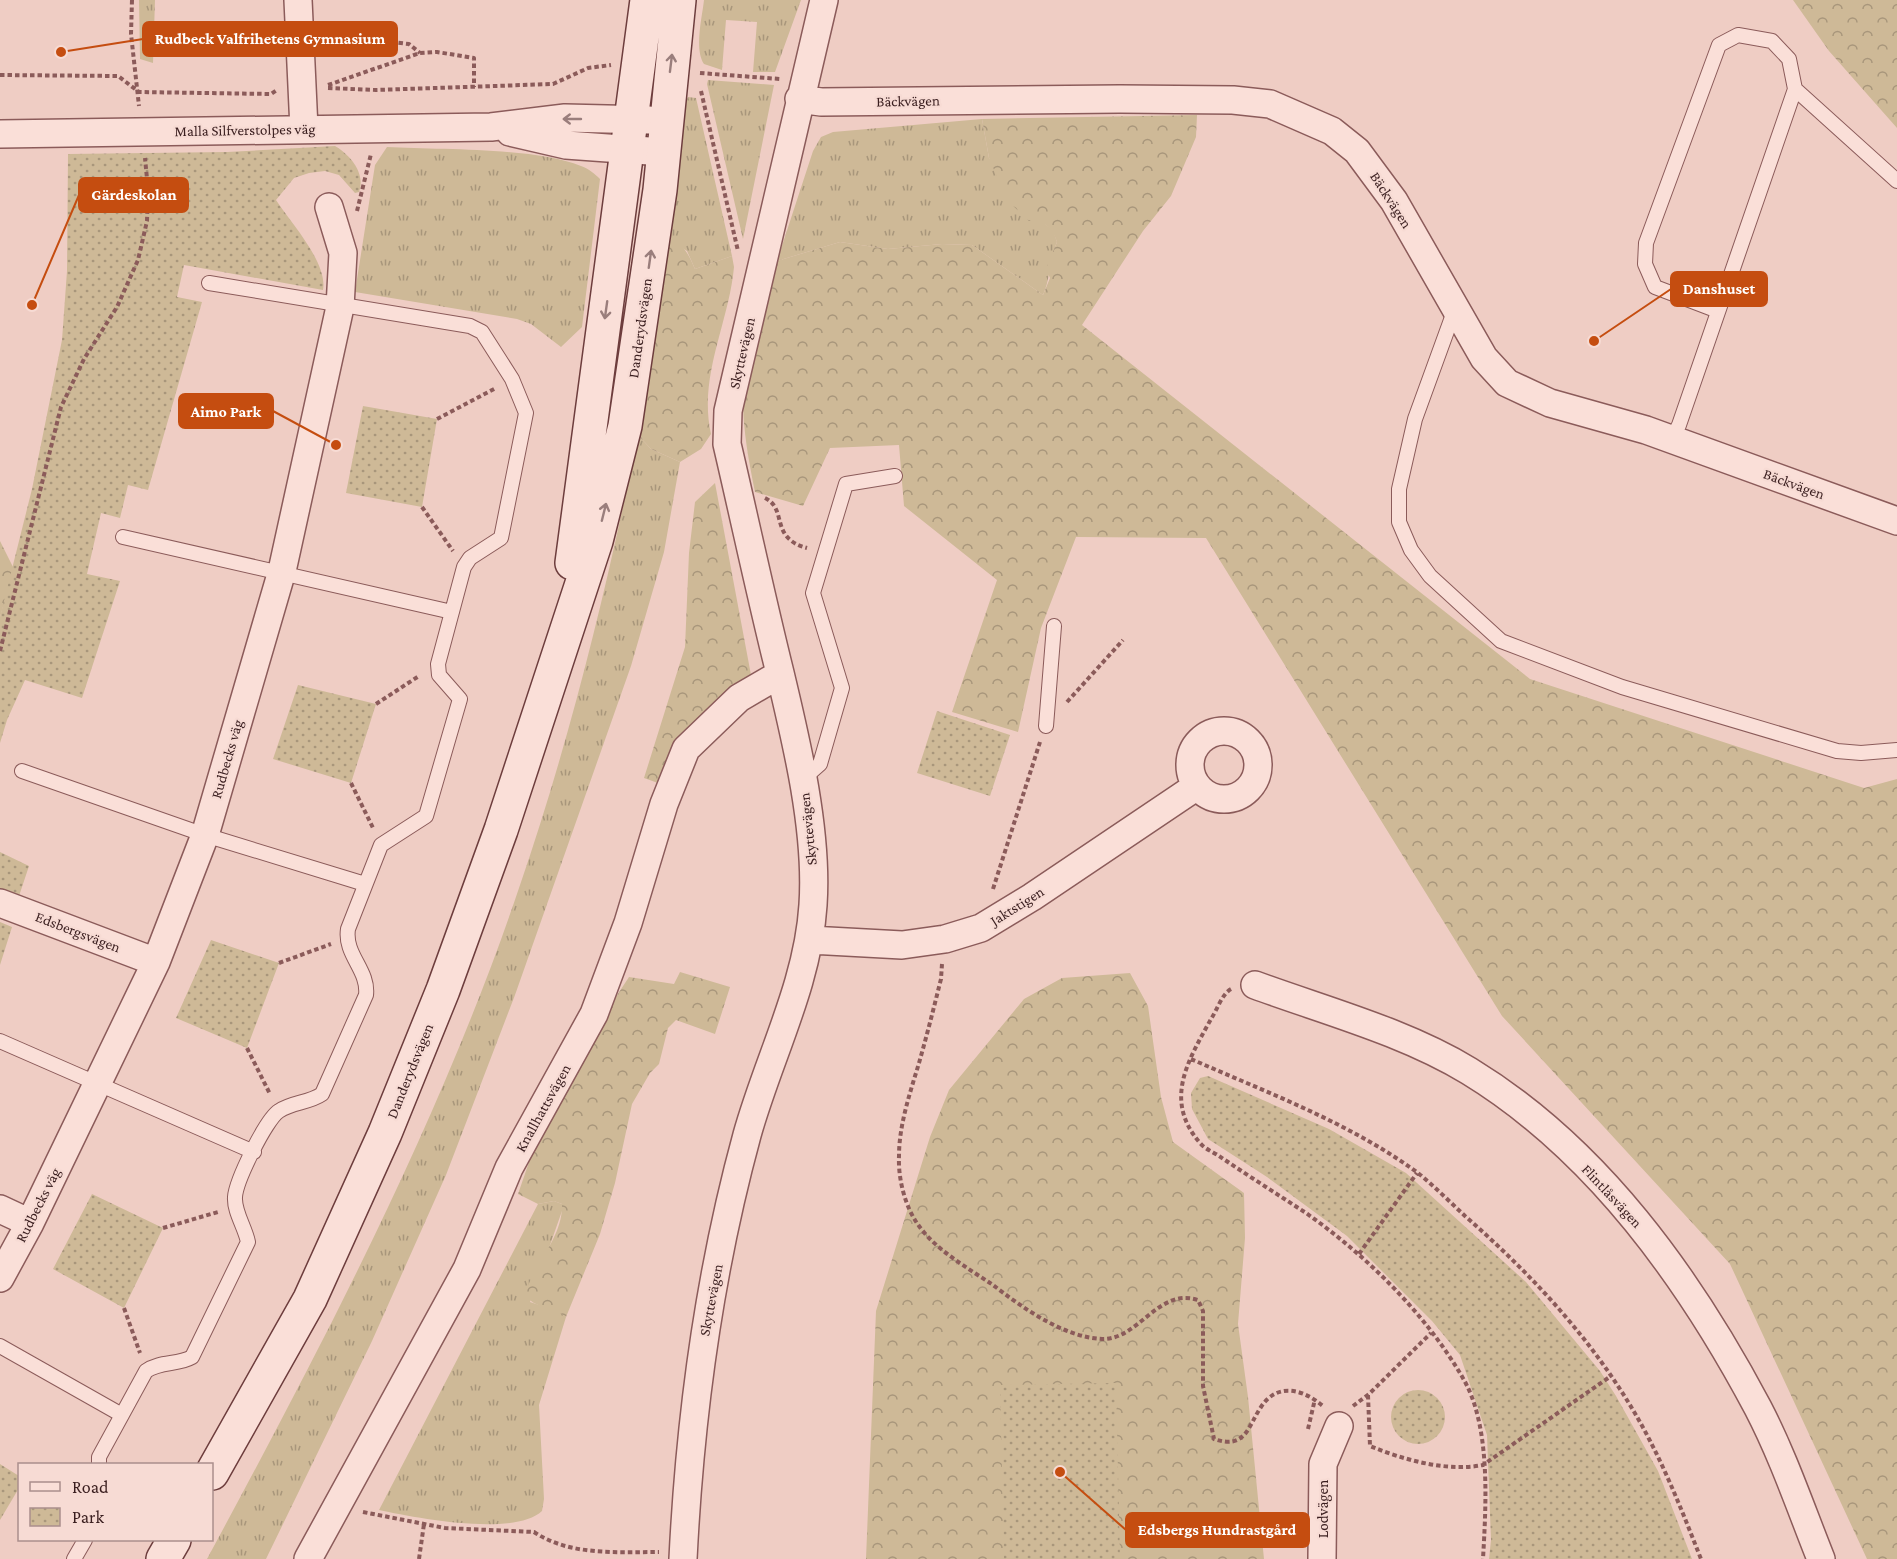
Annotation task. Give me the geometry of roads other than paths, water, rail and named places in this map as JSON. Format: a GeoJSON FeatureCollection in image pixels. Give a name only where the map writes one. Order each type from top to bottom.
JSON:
{"type":"FeatureCollection","features":[{"type":"Feature","properties":{"kind":"main road","name":"Danderydsvägen"},"geometry":{"type":"LineString","coordinates":[[560,648],[647,0]]}},
{"type":"Feature","properties":{"kind":"main road","name":"Danderydsvägen"},"geometry":{"type":"LineString","coordinates":[[213,1471],[310,1299],[385,1132],[443,990],[501,830],[597,541],[625,426],[664,136],[679,0]]}},
{"type":"Feature","properties":{"kind":"main road"},"geometry":{"type":"LineString","coordinates":[[163,1559],[173,1541]]}},
{"type":"Feature","properties":{"kind":"street"},"geometry":{"type":"LineString","coordinates":[[298,0],[304,129]]}},
{"type":"Feature","properties":{"kind":"street","name":"Skyttevägen"},"geometry":{"type":"LineString","coordinates":[[672,1556],[706,1323],[722,1241],[747,1134],[810,940],[814,903],[813,867],[803,779],[727,444],[728,411],[799,99],[824,0]]}},
{"type":"Feature","properties":{"kind":"street","name":"Bäckvägen"},"geometry":{"type":"LineString","coordinates":[[799,99],[830,102],[1233,100],[1270,104],[1332,131],[1357,151],[1394,201],[1484,358],[1507,383],[1550,404],[1672,439],[1897,521]]}},
{"type":"Feature","properties":{"kind":"street","name":"Malla Silfverstolpes väg"},"geometry":{"type":"LineString","coordinates":[[0,134],[491,127],[565,118],[629,134],[664,136]]}},
{"type":"Feature","properties":{"kind":"street","name":"Rudbecks väg"},"geometry":{"type":"LineString","coordinates":[[0,1278],[30,1223],[156,962],[205,835],[282,571],[340,307],[343,254],[329,207]]}},
{"type":"Feature","properties":{"kind":"street","name":"Knallhattsvägen"},"geometry":{"type":"LineString","coordinates":[[308,1559],[467,1269],[509,1168],[594,1014],[628,924],[664,804],[686,749],[739,698],[780,674]]}},
{"type":"Feature","properties":{"kind":"street","name":"Jaktstigen"},"geometry":{"type":"LineString","coordinates":[[810,940],[902,945],[945,939],[981,928],[1197,786]]}},
{"type":"Feature","properties":{"kind":"street","name":"Edsbergsvägen"},"geometry":{"type":"LineString","coordinates":[[0,903],[156,962]]}},
{"type":"Feature","properties":{"kind":"street","name":"Flintlåsvägen"},"geometry":{"type":"LineString","coordinates":[[1255,985],[1387,1033],[1467,1070],[1507,1096],[1542,1124],[1587,1168],[1628,1210],[1700,1307],[1759,1410],[1821,1559]]}},
{"type":"Feature","properties":{"kind":"street"},"geometry":{"type":"LineString","coordinates":[[0,1209],[30,1223]]}},
{"type":"Feature","properties":{"kind":"street","name":"Lodvägen"},"geometry":{"type":"LineString","coordinates":[[1322,1559],[1323,1464],[1338,1425]]}},
{"type":"Feature","properties":{"kind":"lane"},"geometry":{"type":"LineString","coordinates":[[1672,439],[1718,311],[1796,89],[1789,58],[1772,41],[1738,35],[1719,45],[1646,243],[1646,264],[1655,287],[1718,311]]}},
{"type":"Feature","properties":{"kind":"lane"},"geometry":{"type":"LineString","coordinates":[[1796,89],[1897,181]]}},
{"type":"Feature","properties":{"kind":"lane"},"geometry":{"type":"LineString","coordinates":[[99,1463],[99,1457],[146,1371],[153,1366],[184,1362],[192,1357],[248,1242],[236,1207],[235,1196],[254,1152],[271,1117],[278,1111],[313,1100],[322,1094],[366,995],[368,983],[349,951],[346,939],[381,845],[426,816],[460,699],[439,675],[438,664],[464,567],[470,558],[501,538],[526,413],[512,379],[482,332],[470,326],[340,307],[209,284]]}},
{"type":"Feature","properties":{"kind":"lane"},"geometry":{"type":"LineString","coordinates":[[1456,307],[1415,419],[1399,489],[1399,522],[1411,550],[1430,576],[1501,641],[1622,687],[1837,751],[1861,753],[1897,750]]}},
{"type":"Feature","properties":{"kind":"lane"},"geometry":{"type":"LineString","coordinates":[[803,779],[820,764],[842,688],[813,593],[846,484],[895,476]]}},
{"type":"Feature","properties":{"kind":"lane"},"geometry":{"type":"LineString","coordinates":[[123,537],[282,571],[452,612]]}},
{"type":"Feature","properties":{"kind":"lane"},"geometry":{"type":"LineString","coordinates":[[1046,726],[1054,626]]}},
{"type":"Feature","properties":{"kind":"lane"},"geometry":{"type":"LineString","coordinates":[[22,771],[205,835],[365,884]]}},
{"type":"Feature","properties":{"kind":"lane"},"geometry":{"type":"LineString","coordinates":[[0,1041],[254,1152]]}},
{"type":"Feature","properties":{"kind":"lane"},"geometry":{"type":"LineString","coordinates":[[0,1346],[122,1415]]}},
{"type":"Feature","properties":{"kind":"lane"},"geometry":{"type":"LineString","coordinates":[[74,1559],[84,1541]]}},
{"type":"Feature","properties":{"kind":"place","name":"Rudbeck Valfrihetens Gymnasium"},"geometry":{"type":"Point","coordinates":[61,52]}},
{"type":"Feature","properties":{"kind":"place","name":"Gärdeskolan"},"geometry":{"type":"Point","coordinates":[32,305]}},
{"type":"Feature","properties":{"kind":"place","name":"Danshuset"},"geometry":{"type":"Point","coordinates":[1594,341]}},
{"type":"Feature","properties":{"kind":"place","name":"Aimo Park"},"geometry":{"type":"Point","coordinates":[336,445]}},
{"type":"Feature","properties":{"kind":"place","name":"Edsbergs Hundrastgård"},"geometry":{"type":"Point","coordinates":[1060,1472]}}]}
